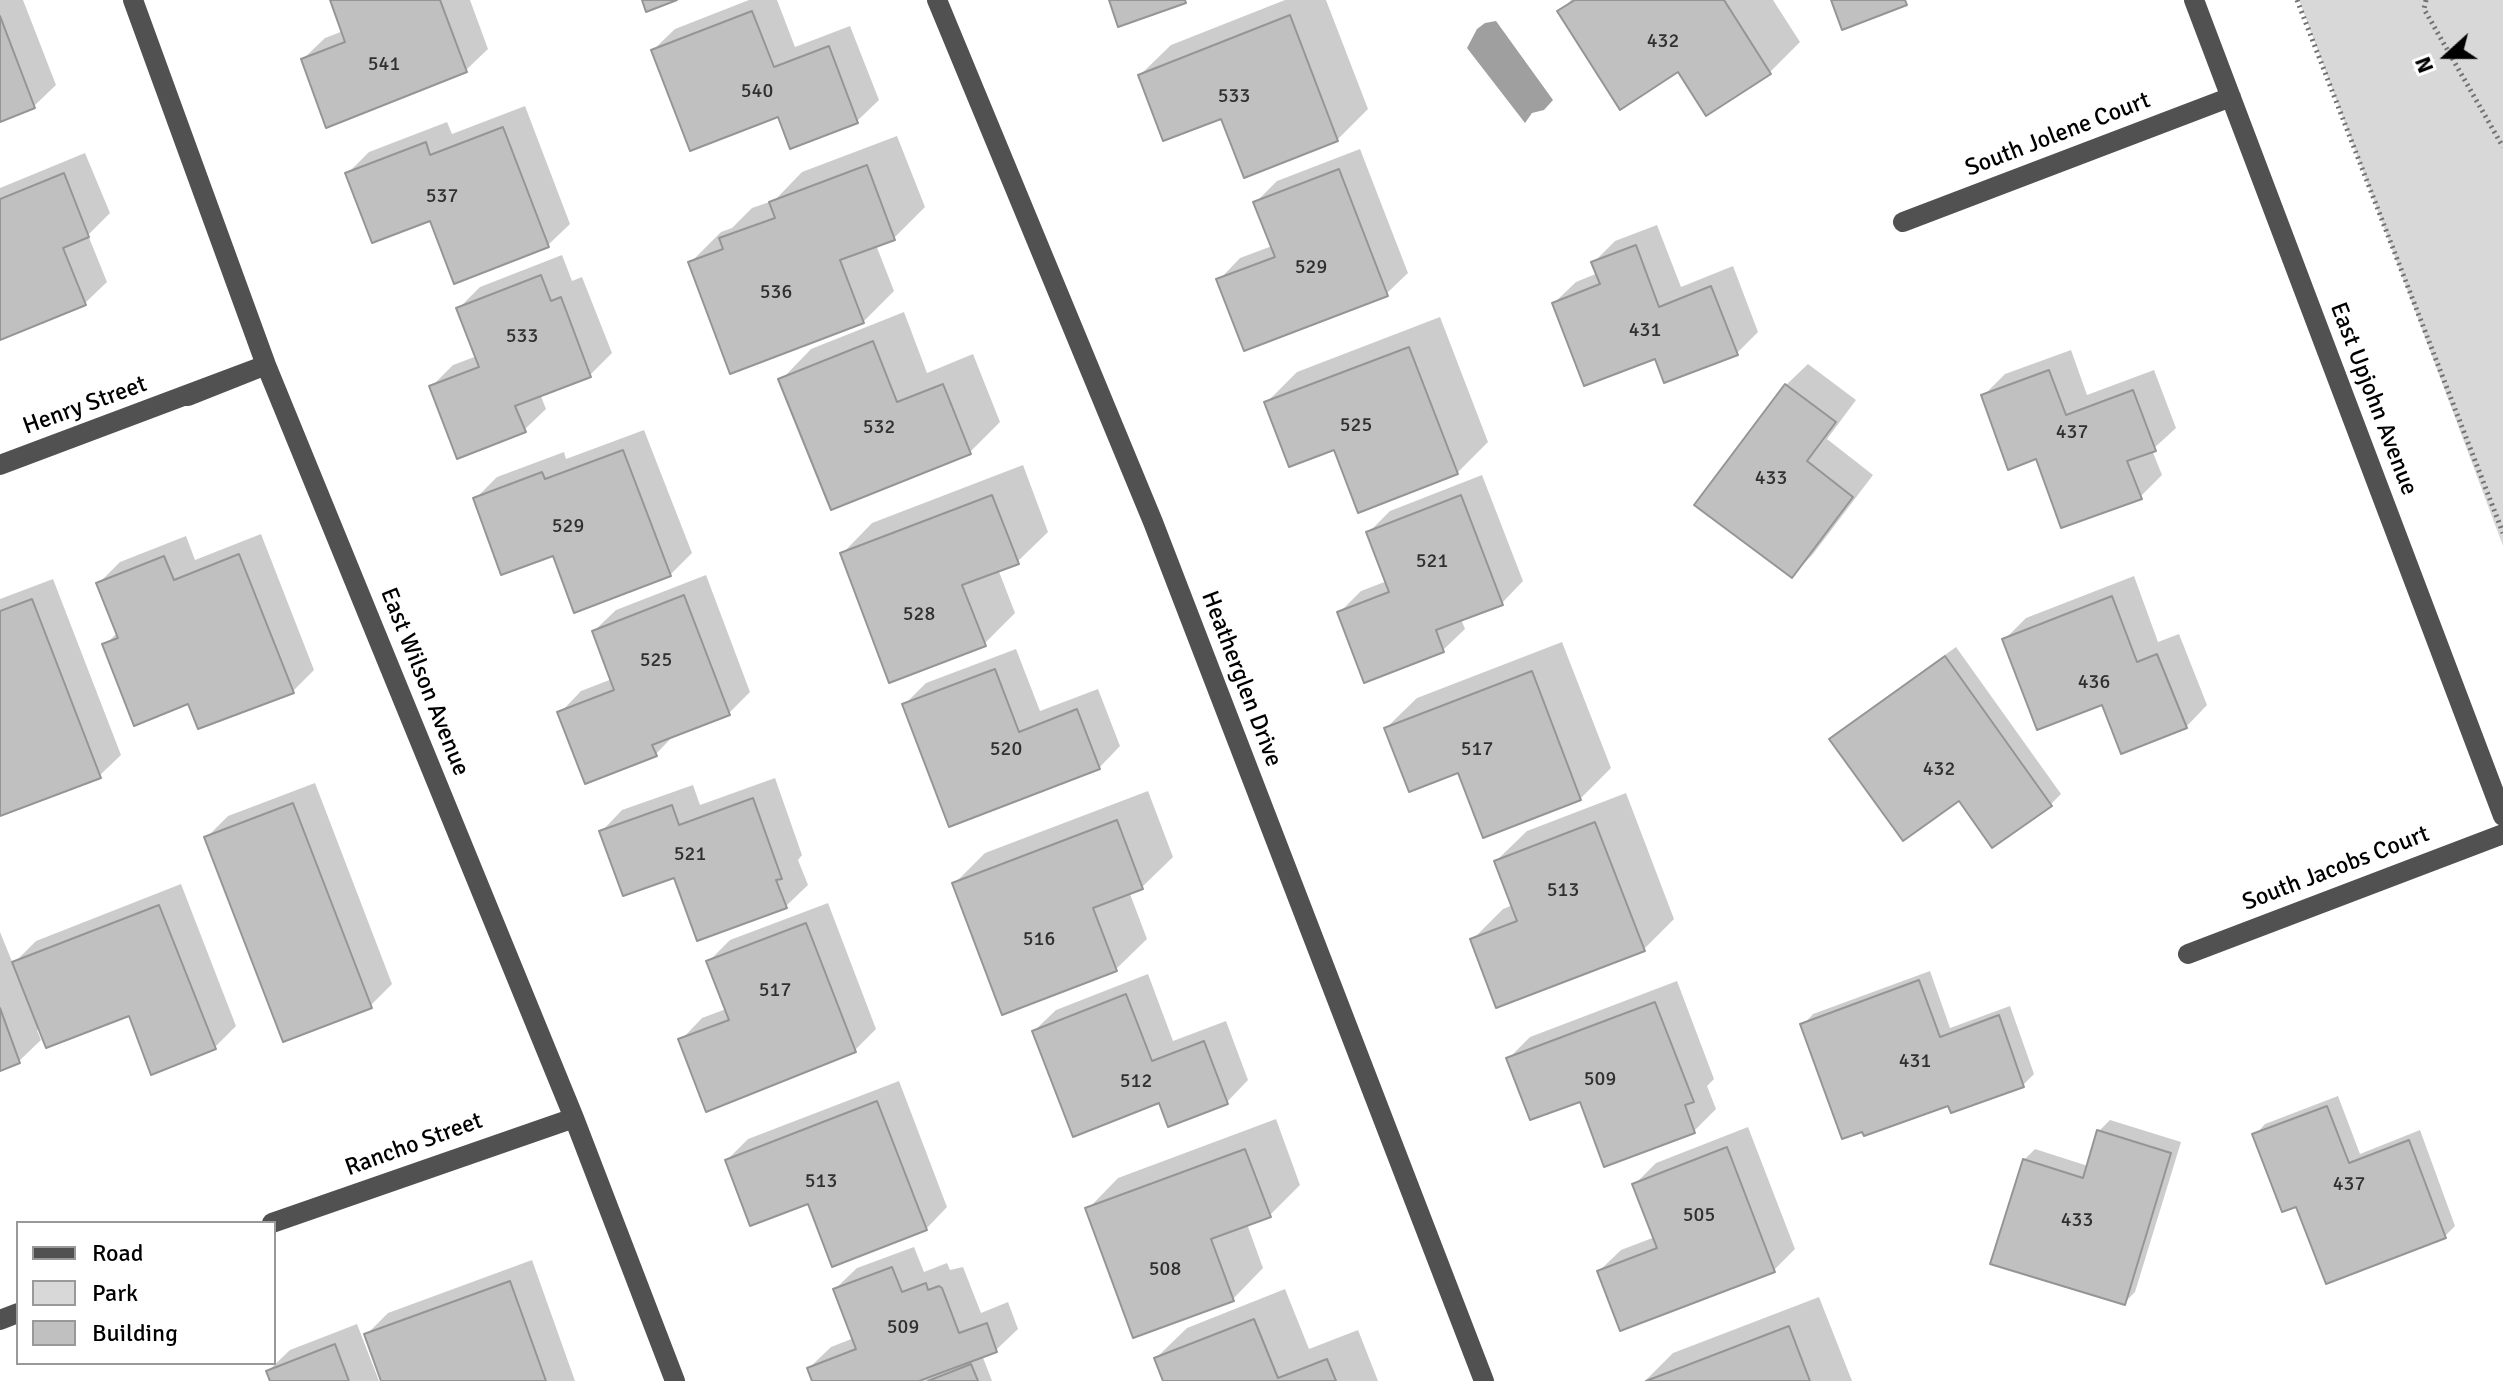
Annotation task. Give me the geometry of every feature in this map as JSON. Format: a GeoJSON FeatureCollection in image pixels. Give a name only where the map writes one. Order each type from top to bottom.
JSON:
{"type":"FeatureCollection","features":[{"type":"Feature","properties":{"kind":"street","name":"East Wilson Avenue"},"geometry":{"type":"LineString","coordinates":[[133,0],[266,365],[574,1118],[675,1381]]}},
{"type":"Feature","properties":{"kind":"street","name":"Heatherglen Drive"},"geometry":{"type":"LineString","coordinates":[[937,0],[1153,522],[1484,1381]]}},
{"type":"Feature","properties":{"kind":"street","name":"East Upjohn Avenue"},"geometry":{"type":"LineString","coordinates":[[2194,0],[2503,816]]}},
{"type":"Feature","properties":{"kind":"street","name":"South Jolene Court"},"geometry":{"type":"LineString","coordinates":[[1903,222],[2231,97]]}},
{"type":"Feature","properties":{"kind":"street","name":"Henry Street"},"geometry":{"type":"LineString","coordinates":[[0,465],[266,365]]}},
{"type":"Feature","properties":{"kind":"street","name":"South Jacobs Court"},"geometry":{"type":"LineString","coordinates":[[2188,954],[2503,834]]}},
{"type":"Feature","properties":{"kind":"street","name":"Rancho Street"},"geometry":{"type":"LineString","coordinates":[[276,1222],[574,1118]]}},
{"type":"Feature","properties":{"kind":"path"},"geometry":{"type":"LineString","coordinates":[[2297,0],[2503,533]]}},
{"type":"Feature","properties":{"kind":"path"},"geometry":{"type":"LineString","coordinates":[[2426,0],[2424,9],[2503,147]]}},
{"type":"Feature","properties":{"kind":"green space"},"geometry":{"type":"Polygon","coordinates":[[[2299,0],[2503,0],[2503,546],[2299,0]]]}},
{"type":"Feature","properties":{"kind":"shaded area"},"geometry":{"type":"Polygon","coordinates":[[[1496,21],[1553,100],[1544,110],[1532,113],[1525,123],[1467,48],[1477,29],[1485,23],[1496,21]]]}},
{"type":"Feature","properties":{"kind":"building"},"geometry":{"type":"Polygon","coordinates":[[[330,0],[440,0],[467,72],[326,128],[301,59],[345,42],[330,0]]]}},
{"type":"Feature","properties":{"kind":"building"},"geometry":{"type":"Polygon","coordinates":[[[642,0],[677,0],[646,12],[642,0]]]}},
{"type":"Feature","properties":{"kind":"building"},"geometry":{"type":"Polygon","coordinates":[[[1109,0],[1185,0],[1186,3],[1118,27],[1109,0]]]}},
{"type":"Feature","properties":{"kind":"building"},"geometry":{"type":"Polygon","coordinates":[[[1575,0],[1724,0],[1771,74],[1706,116],[1678,72],[1620,110],[1557,11],[1575,0]]]}},
{"type":"Feature","properties":{"kind":"building"},"geometry":{"type":"Polygon","coordinates":[[[1831,0],[1905,0],[1907,5],[1842,30],[1831,0]]]}},
{"type":"Feature","properties":{"kind":"building"},"geometry":{"type":"Polygon","coordinates":[[[752,11],[774,67],[829,46],[858,123],[790,149],[778,117],[690,151],[651,50],[752,11]]]}},
{"type":"Feature","properties":{"kind":"building"},"geometry":{"type":"Polygon","coordinates":[[[1290,15],[1338,141],[1244,178],[1221,119],[1163,141],[1138,75],[1290,15]]]}},
{"type":"Feature","properties":{"kind":"building"},"geometry":{"type":"Polygon","coordinates":[[[0,16],[35,108],[0,122],[0,16]]]}},
{"type":"Feature","properties":{"kind":"building"},"geometry":{"type":"Polygon","coordinates":[[[503,127],[549,247],[454,284],[430,221],[372,243],[345,173],[426,142],[430,155],[503,127]]]}},
{"type":"Feature","properties":{"kind":"building"},"geometry":{"type":"Polygon","coordinates":[[[867,165],[895,240],[840,260],[864,323],[730,374],[688,262],[723,249],[719,238],[775,218],[769,202],[867,165]]]}},
{"type":"Feature","properties":{"kind":"building"},"geometry":{"type":"Polygon","coordinates":[[[1339,169],[1388,296],[1244,351],[1216,279],[1275,257],[1253,202],[1339,169]]]}},
{"type":"Feature","properties":{"kind":"building"},"geometry":{"type":"Polygon","coordinates":[[[64,173],[89,237],[63,248],[86,305],[0,340],[0,199],[64,173]]]}},
{"type":"Feature","properties":{"kind":"building"},"geometry":{"type":"Polygon","coordinates":[[[1636,245],[1659,307],[1711,286],[1738,355],[1664,383],[1655,359],[1584,386],[1552,303],[1600,284],[1591,262],[1636,245]]]}},
{"type":"Feature","properties":{"kind":"building"},"geometry":{"type":"Polygon","coordinates":[[[541,275],[551,301],[561,297],[591,377],[515,406],[526,432],[457,459],[429,386],[479,367],[456,308],[541,275]]]}},
{"type":"Feature","properties":{"kind":"building"},"geometry":{"type":"Polygon","coordinates":[[[873,341],[897,402],[943,384],[971,454],[831,510],[778,379],[873,341]]]}},
{"type":"Feature","properties":{"kind":"building"},"geometry":{"type":"Polygon","coordinates":[[[1409,347],[1458,474],[1358,513],[1334,450],[1289,467],[1264,402],[1409,347]]]}},
{"type":"Feature","properties":{"kind":"building"},"geometry":{"type":"Polygon","coordinates":[[[2049,370],[2066,415],[2133,390],[2156,451],[2127,461],[2142,499],[2061,528],[2036,459],[2008,470],[1981,395],[2049,370]]]}},
{"type":"Feature","properties":{"kind":"building"},"geometry":{"type":"Polygon","coordinates":[[[1785,384],[1836,422],[1807,461],[1853,497],[1792,578],[1694,505],[1785,384]]]}},
{"type":"Feature","properties":{"kind":"building"},"geometry":{"type":"Polygon","coordinates":[[[623,450],[671,576],[574,613],[553,556],[501,575],[473,498],[542,472],[545,479],[623,450]]]}},
{"type":"Feature","properties":{"kind":"building"},"geometry":{"type":"Polygon","coordinates":[[[992,495],[1019,564],[962,585],[986,646],[889,683],[840,553],[992,495]]]}},
{"type":"Feature","properties":{"kind":"building"},"geometry":{"type":"Polygon","coordinates":[[[1461,495],[1503,605],[1436,630],[1444,652],[1364,683],[1337,612],[1389,592],[1366,532],[1461,495]]]}},
{"type":"Feature","properties":{"kind":"building"},"geometry":{"type":"Polygon","coordinates":[[[239,554],[294,693],[198,729],[188,704],[134,726],[102,644],[118,638],[96,583],[164,556],[174,580],[239,554]]]}},
{"type":"Feature","properties":{"kind":"building"},"geometry":{"type":"Polygon","coordinates":[[[684,595],[730,715],[652,745],[657,756],[585,784],[557,712],[614,690],[592,631],[684,595]]]}},
{"type":"Feature","properties":{"kind":"building"},"geometry":{"type":"Polygon","coordinates":[[[2112,596],[2137,662],[2157,654],[2187,728],[2121,754],[2102,705],[2037,730],[2002,639],[2112,596]]]}},
{"type":"Feature","properties":{"kind":"building"},"geometry":{"type":"Polygon","coordinates":[[[32,599],[101,778],[0,816],[0,611],[32,599]]]}},
{"type":"Feature","properties":{"kind":"building"},"geometry":{"type":"Polygon","coordinates":[[[1945,656],[2052,806],[1992,848],[1959,801],[1903,841],[1829,739],[1945,656]]]}},
{"type":"Feature","properties":{"kind":"building"},"geometry":{"type":"Polygon","coordinates":[[[995,669],[1019,732],[1077,709],[1100,769],[949,827],[902,704],[995,669]]]}},
{"type":"Feature","properties":{"kind":"building"},"geometry":{"type":"Polygon","coordinates":[[[1532,671],[1581,800],[1483,838],[1458,773],[1409,792],[1384,728],[1532,671]]]}},
{"type":"Feature","properties":{"kind":"building"},"geometry":{"type":"Polygon","coordinates":[[[753,798],[782,879],[776,880],[787,908],[697,941],[674,878],[623,896],[599,831],[672,805],[679,825],[753,798]]]}},
{"type":"Feature","properties":{"kind":"building"},"geometry":{"type":"Polygon","coordinates":[[[293,803],[372,1008],[283,1042],[204,837],[293,803]]]}},
{"type":"Feature","properties":{"kind":"building"},"geometry":{"type":"Polygon","coordinates":[[[1117,820],[1143,889],[1093,908],[1117,971],[1002,1015],[952,883],[1117,820]]]}},
{"type":"Feature","properties":{"kind":"building"},"geometry":{"type":"Polygon","coordinates":[[[1595,822],[1645,951],[1496,1008],[1470,939],[1517,921],[1494,861],[1595,822]]]}},
{"type":"Feature","properties":{"kind":"building"},"geometry":{"type":"Polygon","coordinates":[[[159,905],[216,1049],[151,1075],[129,1016],[46,1048],[12,962],[159,905]]]}},
{"type":"Feature","properties":{"kind":"building"},"geometry":{"type":"Polygon","coordinates":[[[806,923],[856,1052],[706,1112],[678,1039],[729,1020],[706,961],[806,923]]]}},
{"type":"Feature","properties":{"kind":"building"},"geometry":{"type":"Polygon","coordinates":[[[1919,980],[1940,1037],[1999,1015],[2024,1087],[1951,1113],[1948,1106],[1864,1136],[1862,1132],[1842,1139],[1800,1024],[1919,980]]]}},
{"type":"Feature","properties":{"kind":"building"},"geometry":{"type":"Polygon","coordinates":[[[1126,994],[1152,1061],[1204,1041],[1228,1104],[1168,1127],[1159,1103],[1073,1137],[1032,1031],[1126,994]]]}},
{"type":"Feature","properties":{"kind":"building"},"geometry":{"type":"Polygon","coordinates":[[[1655,1002],[1694,1102],[1685,1105],[1695,1133],[1604,1167],[1580,1102],[1530,1120],[1506,1058],[1655,1002]]]}},
{"type":"Feature","properties":{"kind":"building"},"geometry":{"type":"Polygon","coordinates":[[[0,1008],[20,1063],[0,1071],[0,1008]]]}},
{"type":"Feature","properties":{"kind":"building"},"geometry":{"type":"Polygon","coordinates":[[[877,1101],[927,1230],[832,1267],[808,1204],[750,1226],[725,1160],[877,1101]]]}},
{"type":"Feature","properties":{"kind":"building"},"geometry":{"type":"Polygon","coordinates":[[[2327,1106],[2349,1163],[2409,1140],[2446,1238],[2326,1284],[2296,1207],[2282,1212],[2252,1134],[2327,1106]]]}},
{"type":"Feature","properties":{"kind":"building"},"geometry":{"type":"Polygon","coordinates":[[[2097,1130],[2171,1153],[2125,1305],[1990,1264],[2023,1159],[2083,1178],[2097,1130]]]}},
{"type":"Feature","properties":{"kind":"building"},"geometry":{"type":"Polygon","coordinates":[[[1727,1147],[1775,1272],[1620,1331],[1597,1271],[1657,1248],[1632,1184],[1727,1147]]]}},
{"type":"Feature","properties":{"kind":"building"},"geometry":{"type":"Polygon","coordinates":[[[1245,1149],[1271,1217],[1211,1239],[1234,1301],[1133,1338],[1085,1208],[1245,1149]]]}},
{"type":"Feature","properties":{"kind":"building"},"geometry":{"type":"Polygon","coordinates":[[[892,1267],[902,1292],[926,1283],[928,1290],[939,1286],[942,1288],[959,1333],[987,1323],[997,1352],[919,1381],[812,1381],[807,1368],[856,1349],[833,1289],[892,1267]]]}},
{"type":"Feature","properties":{"kind":"building"},"geometry":{"type":"Polygon","coordinates":[[[510,1281],[546,1381],[381,1381],[364,1334],[510,1281]]]}},
{"type":"Feature","properties":{"kind":"building"},"geometry":{"type":"Polygon","coordinates":[[[1254,1319],[1278,1378],[1327,1359],[1336,1381],[1163,1381],[1154,1358],[1254,1319]]]}},
{"type":"Feature","properties":{"kind":"building"},"geometry":{"type":"Polygon","coordinates":[[[1789,1326],[1810,1381],[1646,1381],[1789,1326]]]}},
{"type":"Feature","properties":{"kind":"building"},"geometry":{"type":"Polygon","coordinates":[[[335,1344],[349,1381],[270,1381],[266,1371],[335,1344]]]}},
{"type":"Feature","properties":{"kind":"building"},"geometry":{"type":"Polygon","coordinates":[[[971,1364],[978,1381],[928,1381],[971,1364]]]}}]}
